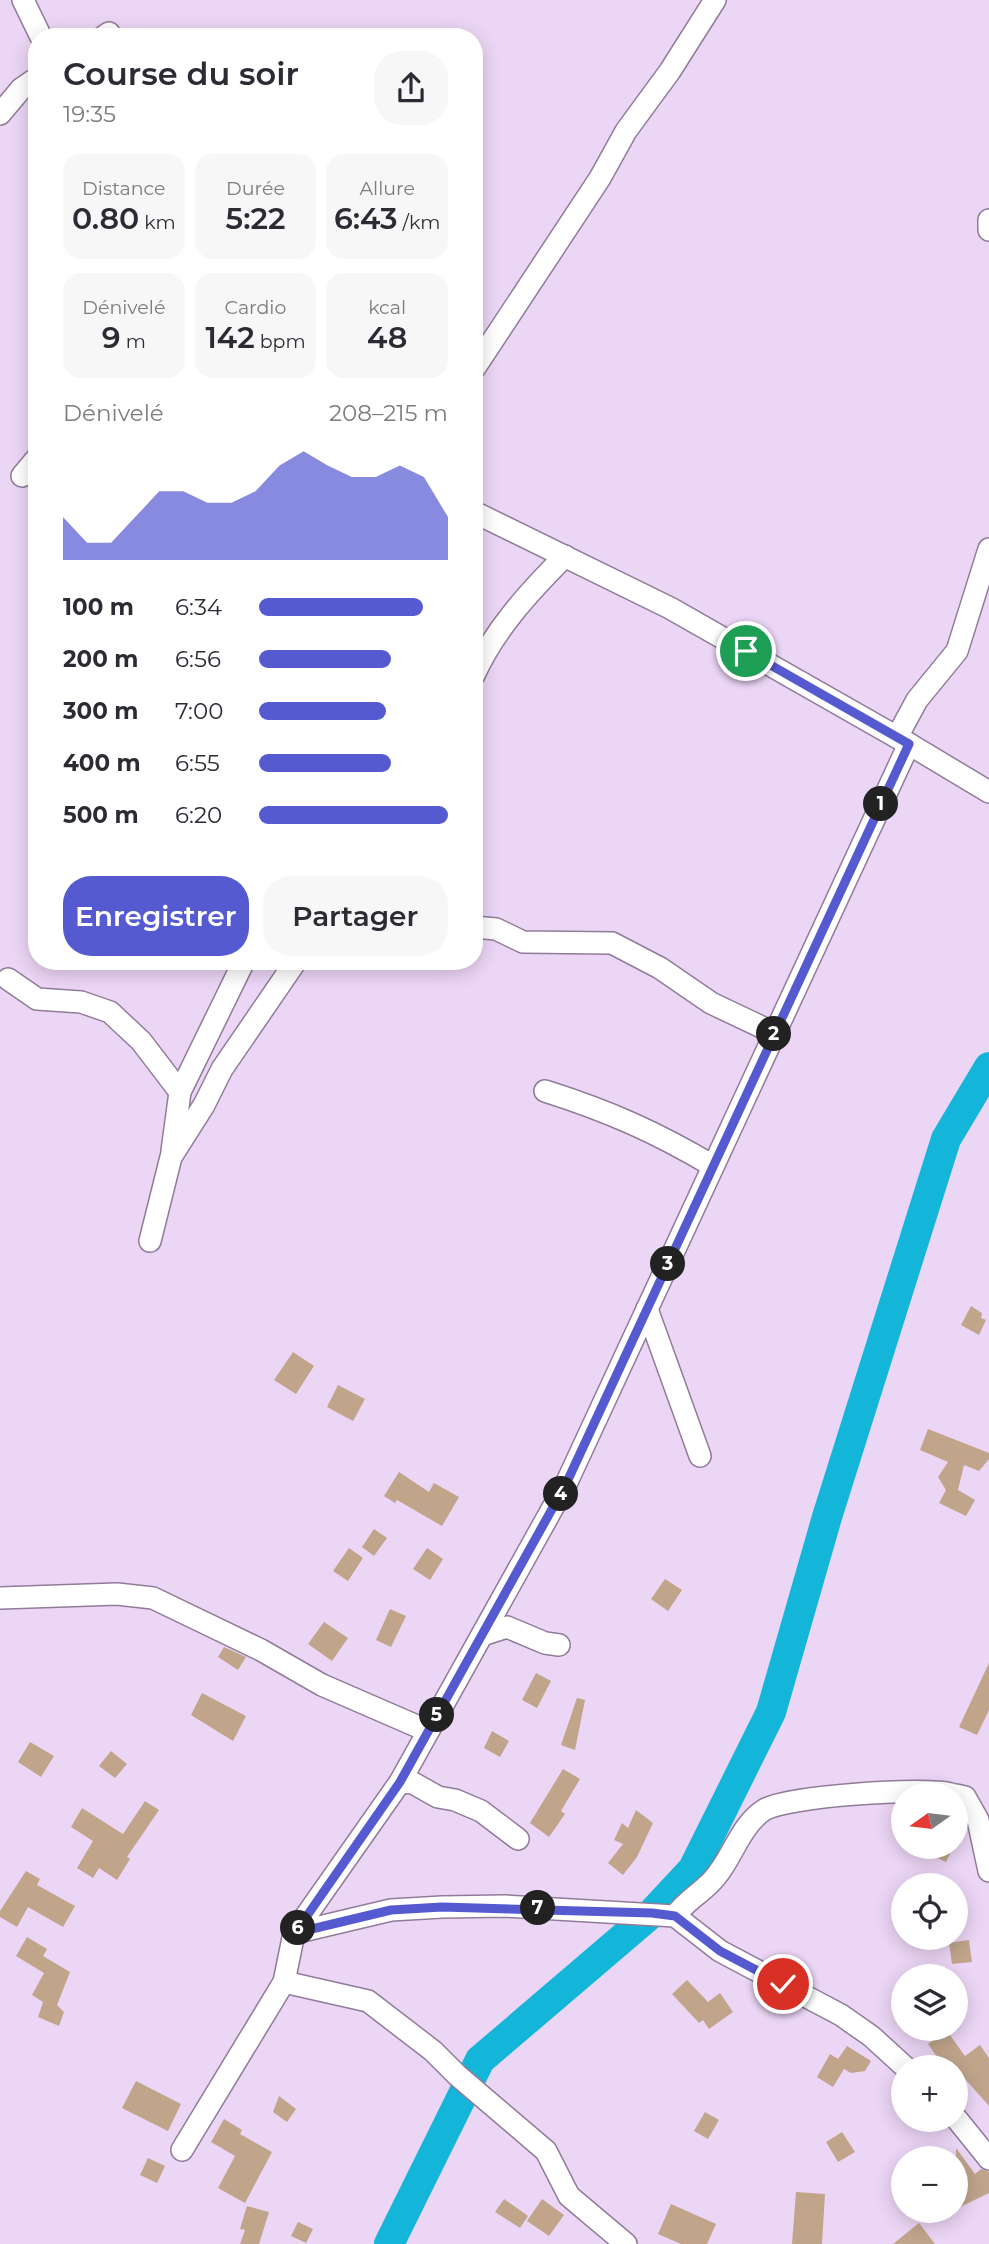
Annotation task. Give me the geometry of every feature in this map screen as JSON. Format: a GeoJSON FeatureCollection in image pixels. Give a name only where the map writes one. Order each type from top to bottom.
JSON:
{"type":"FeatureCollection","features":[{"type":"Feature","properties":{"kind":"street"},"geometry":{"type":"LineString","coordinates":[[23,0],[37,28]]}},
{"type":"Feature","properties":{"kind":"street"},"geometry":{"type":"LineString","coordinates":[[483,355],[600,178],[626,131],[670,71],[715,0]]}},
{"type":"Feature","properties":{"kind":"street"},"geometry":{"type":"LineString","coordinates":[[0,114],[28,84]]}},
{"type":"Feature","properties":{"kind":"street"},"geometry":{"type":"LineString","coordinates":[[989,220],[989,230]]}},
{"type":"Feature","properties":{"kind":"street"},"geometry":{"type":"LineString","coordinates":[[22,476],[28,469]]}},
{"type":"Feature","properties":{"kind":"street"},"geometry":{"type":"LineString","coordinates":[[483,516],[670,608],[989,792]]}},
{"type":"Feature","properties":{"kind":"street"},"geometry":{"type":"LineString","coordinates":[[182,2150],[284,1982],[295,1933],[400,1782],[566,1484],[775,1033],[903,740],[917,700],[957,651],[989,549]]}},
{"type":"Feature","properties":{"kind":"street"},"geometry":{"type":"LineString","coordinates":[[483,656],[533,588],[565,556]]}},
{"type":"Feature","properties":{"kind":"street"},"geometry":{"type":"LineString","coordinates":[[483,928],[496,929],[523,942],[612,943],[660,968],[712,1003],[775,1033]]}},
{"type":"Feature","properties":{"kind":"street"},"geometry":{"type":"LineString","coordinates":[[150,1241],[172,1157],[180,1092],[240,970]]}},
{"type":"Feature","properties":{"kind":"street"},"geometry":{"type":"LineString","coordinates":[[172,1157],[204,1105],[222,1069],[290,970]]}},
{"type":"Feature","properties":{"kind":"street"},"geometry":{"type":"LineString","coordinates":[[8,979],[37,999],[81,1002],[110,1012],[141,1041],[180,1092]]}},
{"type":"Feature","properties":{"kind":"street"},"geometry":{"type":"LineString","coordinates":[[545,1091],[606,1111],[658,1133],[713,1166]]}},
{"type":"Feature","properties":{"kind":"street"},"geometry":{"type":"LineString","coordinates":[[647,1309],[699,1456]]}},
{"type":"Feature","properties":{"kind":"street"},"geometry":{"type":"LineString","coordinates":[[0,1598],[117,1594],[153,1598],[261,1650],[322,1685],[428,1731]]}},
{"type":"Feature","properties":{"kind":"street"},"geometry":{"type":"LineString","coordinates":[[482,1635],[507,1627],[545,1643],[559,1645]]}},
{"type":"Feature","properties":{"kind":"street"},"geometry":{"type":"LineString","coordinates":[[400,1782],[413,1783],[438,1797],[455,1800],[481,1811],[518,1839]]}},
{"type":"Feature","properties":{"kind":"street"},"geometry":{"type":"LineString","coordinates":[[675,1916],[685,1901],[711,1883],[740,1838],[764,1810],[867,1792],[891,1791]]}},
{"type":"Feature","properties":{"kind":"street"},"geometry":{"type":"LineString","coordinates":[[968,1802],[978,1819],[989,1871]]}},
{"type":"Feature","properties":{"kind":"street"},"geometry":{"type":"LineString","coordinates":[[295,1933],[391,1910],[442,1907],[505,1906],[675,1916],[720,1951],[841,2015],[892,2055]]}},
{"type":"Feature","properties":{"kind":"street"},"geometry":{"type":"LineString","coordinates":[[284,1982],[368,2001],[433,2051],[546,2151],[569,2196],[626,2244]]}},
{"type":"Feature","properties":{"kind":"street"},"geometry":{"type":"LineString","coordinates":[[967,2132],[989,2159]]}},
{"type":"Feature","properties":{"kind":"building"},"geometry":{"type":"Polygon","coordinates":[[[971,1306],[982,1313],[981,1318],[986,1320],[979,1335],[961,1325],[971,1306]]]}},
{"type":"Feature","properties":{"kind":"building"},"geometry":{"type":"Polygon","coordinates":[[[293,1352],[314,1366],[296,1394],[274,1380],[293,1352]]]}},
{"type":"Feature","properties":{"kind":"building"},"geometry":{"type":"Polygon","coordinates":[[[338,1385],[365,1399],[353,1421],[327,1407],[338,1385]]]}},
{"type":"Feature","properties":{"kind":"building"},"geometry":{"type":"Polygon","coordinates":[[[928,1429],[989,1453],[989,1459],[979,1471],[964,1465],[958,1490],[975,1500],[966,1516],[939,1503],[946,1490],[938,1477],[948,1462],[920,1450],[928,1429]]]}},
{"type":"Feature","properties":{"kind":"building"},"geometry":{"type":"Polygon","coordinates":[[[399,1472],[429,1492],[434,1483],[459,1497],[442,1526],[397,1500],[395,1503],[384,1496],[399,1472]]]}},
{"type":"Feature","properties":{"kind":"building"},"geometry":{"type":"Polygon","coordinates":[[[374,1529],[387,1538],[374,1556],[362,1547],[374,1529]]]}},
{"type":"Feature","properties":{"kind":"building"},"geometry":{"type":"Polygon","coordinates":[[[349,1548],[363,1558],[348,1581],[333,1571],[349,1548]]]}},
{"type":"Feature","properties":{"kind":"building"},"geometry":{"type":"Polygon","coordinates":[[[427,1548],[443,1559],[430,1580],[413,1569],[427,1548]]]}},
{"type":"Feature","properties":{"kind":"building"},"geometry":{"type":"Polygon","coordinates":[[[665,1579],[682,1590],[668,1611],[651,1599],[665,1579]]]}},
{"type":"Feature","properties":{"kind":"building"},"geometry":{"type":"Polygon","coordinates":[[[390,1609],[406,1616],[391,1647],[376,1640],[390,1609]]]}},
{"type":"Feature","properties":{"kind":"building"},"geometry":{"type":"Polygon","coordinates":[[[324,1622],[348,1638],[332,1661],[308,1644],[324,1622]]]}},
{"type":"Feature","properties":{"kind":"building"},"geometry":{"type":"Polygon","coordinates":[[[224,1647],[246,1657],[238,1670],[218,1657],[224,1647]]]}},
{"type":"Feature","properties":{"kind":"building"},"geometry":{"type":"Polygon","coordinates":[[[989,1663],[989,1710],[977,1735],[959,1727],[989,1663]]]}},
{"type":"Feature","properties":{"kind":"building"},"geometry":{"type":"Polygon","coordinates":[[[536,1673],[551,1681],[537,1708],[522,1700],[536,1673]]]}},
{"type":"Feature","properties":{"kind":"building"},"geometry":{"type":"Polygon","coordinates":[[[202,1693],[246,1716],[233,1741],[191,1715],[202,1693]]]}},
{"type":"Feature","properties":{"kind":"building"},"geometry":{"type":"Polygon","coordinates":[[[577,1698],[585,1700],[575,1750],[561,1745],[577,1698]]]}},
{"type":"Feature","properties":{"kind":"building"},"geometry":{"type":"Polygon","coordinates":[[[492,1731],[509,1741],[500,1757],[484,1748],[492,1731]]]}},
{"type":"Feature","properties":{"kind":"building"},"geometry":{"type":"Polygon","coordinates":[[[30,1742],[54,1756],[41,1777],[18,1762],[30,1742]]]}},
{"type":"Feature","properties":{"kind":"building"},"geometry":{"type":"Polygon","coordinates":[[[111,1751],[127,1764],[115,1778],[99,1766],[111,1751]]]}},
{"type":"Feature","properties":{"kind":"building"},"geometry":{"type":"Polygon","coordinates":[[[563,1769],[580,1779],[561,1811],[565,1814],[549,1837],[530,1823],[563,1769]]]}},
{"type":"Feature","properties":{"kind":"building"},"geometry":{"type":"Polygon","coordinates":[[[145,1801],[159,1810],[127,1857],[130,1859],[117,1880],[99,1868],[93,1878],[77,1868],[93,1841],[71,1827],[82,1808],[123,1834],[145,1801]]]}},
{"type":"Feature","properties":{"kind":"building"},"geometry":{"type":"Polygon","coordinates":[[[636,1810],[653,1823],[637,1857],[623,1875],[608,1863],[623,1844],[614,1840],[622,1823],[628,1828],[636,1810]]]}},
{"type":"Feature","properties":{"kind":"building"},"geometry":{"type":"Polygon","coordinates":[[[26,1871],[40,1879],[37,1885],[75,1906],[63,1927],[28,1907],[17,1927],[0,1917],[0,1911],[26,1871]]]}},
{"type":"Feature","properties":{"kind":"building"},"geometry":{"type":"Polygon","coordinates":[[[27,1937],[47,1949],[43,1956],[70,1972],[57,2005],[64,2012],[59,2026],[38,2017],[43,2002],[32,1995],[44,1973],[16,1956],[27,1937]]]}},
{"type":"Feature","properties":{"kind":"building"},"geometry":{"type":"Polygon","coordinates":[[[968,1940],[972,1962],[952,1964],[950,1950],[968,1950],[968,1940]]]}},
{"type":"Feature","properties":{"kind":"building"},"geometry":{"type":"Polygon","coordinates":[[[687,1980],[708,2002],[720,1993],[733,2012],[709,2029],[703,2020],[699,2023],[672,1994],[687,1980]]]}},
{"type":"Feature","properties":{"kind":"building"},"geometry":{"type":"Polygon","coordinates":[[[932,2041],[954,2041],[964,2055],[936,2055],[928,2044],[932,2041]]]}},
{"type":"Feature","properties":{"kind":"building"},"geometry":{"type":"Polygon","coordinates":[[[980,2045],[989,2058],[989,2106],[968,2082],[966,2055],[980,2045]]]}},
{"type":"Feature","properties":{"kind":"building"},"geometry":{"type":"Polygon","coordinates":[[[847,2046],[871,2061],[865,2071],[851,2073],[844,2069],[833,2087],[817,2077],[830,2054],[838,2059],[847,2046]]]}},
{"type":"Feature","properties":{"kind":"building"},"geometry":{"type":"Polygon","coordinates":[[[136,2081],[181,2104],[168,2131],[122,2108],[136,2081]]]}},
{"type":"Feature","properties":{"kind":"building"},"geometry":{"type":"Polygon","coordinates":[[[279,2096],[296,2109],[287,2122],[273,2112],[279,2096]]]}},
{"type":"Feature","properties":{"kind":"building"},"geometry":{"type":"Polygon","coordinates":[[[705,2112],[719,2120],[708,2139],[694,2131],[705,2112]]]}},
{"type":"Feature","properties":{"kind":"building"},"geometry":{"type":"Polygon","coordinates":[[[224,2119],[242,2130],[240,2134],[272,2152],[245,2203],[218,2188],[235,2156],[211,2142],[224,2119]]]}},
{"type":"Feature","properties":{"kind":"building"},"geometry":{"type":"Polygon","coordinates":[[[842,2132],[855,2152],[838,2162],[826,2142],[842,2132]]]}},
{"type":"Feature","properties":{"kind":"building"},"geometry":{"type":"Polygon","coordinates":[[[148,2158],[165,2166],[157,2183],[140,2175],[148,2158]]]}},
{"type":"Feature","properties":{"kind":"building"},"geometry":{"type":"Polygon","coordinates":[[[968,2164],[975,2174],[981,2169],[989,2172],[989,2193],[968,2203],[968,2164]]]}},
{"type":"Feature","properties":{"kind":"building"},"geometry":{"type":"Polygon","coordinates":[[[796,2192],[825,2194],[822,2244],[792,2244],[796,2192]]]}},
{"type":"Feature","properties":{"kind":"building"},"geometry":{"type":"Polygon","coordinates":[[[504,2199],[528,2216],[520,2228],[495,2212],[504,2199]]]}},
{"type":"Feature","properties":{"kind":"building"},"geometry":{"type":"Polygon","coordinates":[[[542,2199],[564,2215],[549,2236],[527,2221],[542,2199]]]}},
{"type":"Feature","properties":{"kind":"building"},"geometry":{"type":"Polygon","coordinates":[[[671,2204],[716,2224],[707,2244],[681,2244],[658,2234],[671,2204]]]}},
{"type":"Feature","properties":{"kind":"building"},"geometry":{"type":"Polygon","coordinates":[[[247,2206],[269,2212],[259,2244],[240,2244],[245,2230],[240,2229],[247,2206]]]}},
{"type":"Feature","properties":{"kind":"building"},"geometry":{"type":"Polygon","coordinates":[[[298,2222],[313,2229],[306,2243],[291,2236],[298,2222]]]}},
{"type":"Feature","properties":{"kind":"building"},"geometry":{"type":"Polygon","coordinates":[[[919,2223],[935,2244],[893,2244],[919,2223]]]}},
{"type":"Feature","properties":{"kind":"waterway"},"geometry":{"type":"LineString","coordinates":[[389,2244],[480,2060],[652,1913],[693,1869],[771,1712],[827,1517],[946,1139],[989,1067]]}},
{"type":"Feature","properties":{"kind":"route"},"geometry":{"type":"LineString","coordinates":[[746,651],[909,744],[566,1484],[400,1782],[295,1933],[391,1910],[442,1907],[505,1906],[652,1913],[675,1916],[689,1930],[720,1951],[783,1984]]}}]}
